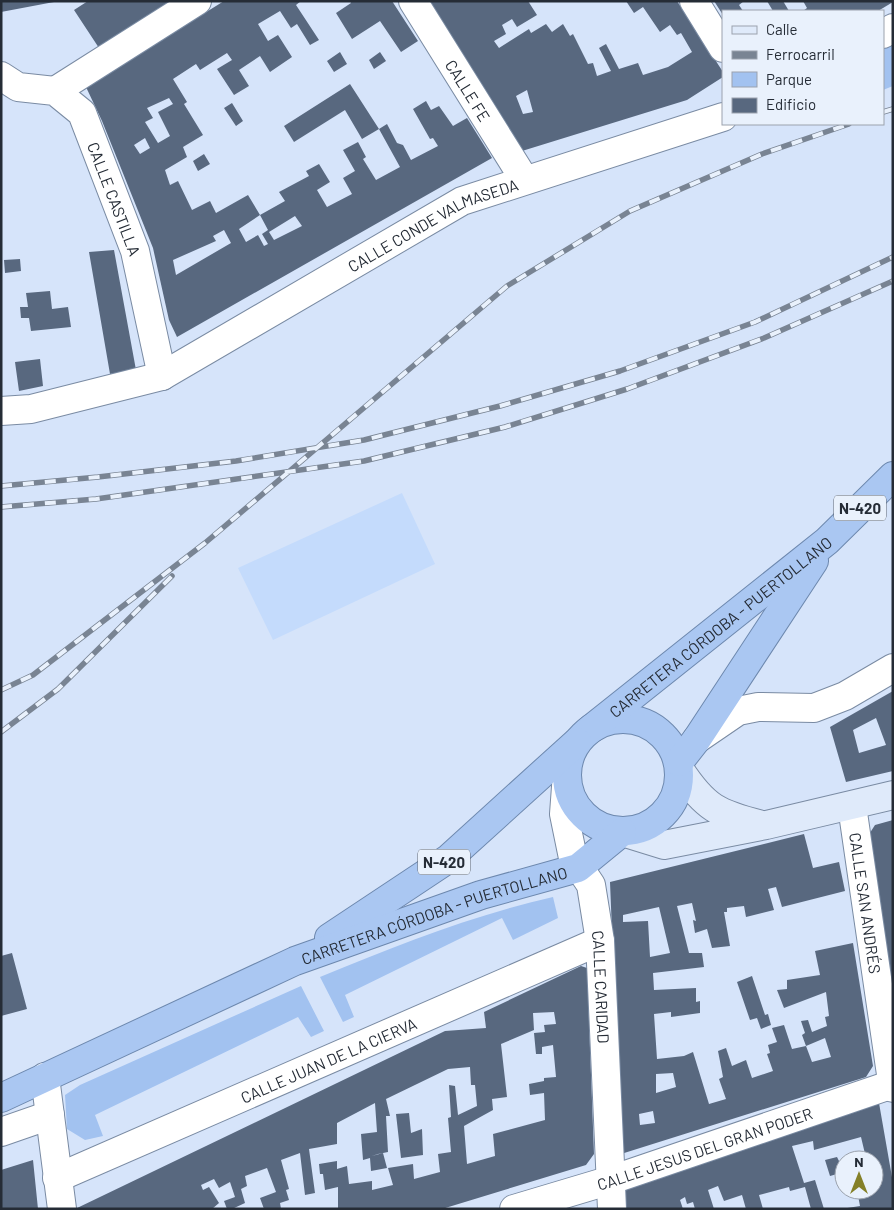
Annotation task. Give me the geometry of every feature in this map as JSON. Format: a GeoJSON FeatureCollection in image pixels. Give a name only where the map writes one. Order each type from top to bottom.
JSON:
{"type":"FeatureCollection","features":[{"type":"Feature","properties":{"kind":"highway","name":"N-420"},"geometry":{"type":"LineString","coordinates":[[827,540],[893,476]]}},
{"type":"Feature","properties":{"kind":"highway","name":"CARRETERA CÓRDOBA - PUERTOLLANO"},"geometry":{"type":"LineString","coordinates":[[295,961],[448,859],[584,736],[827,540]]}},
{"type":"Feature","properties":{"kind":"highway","name":"CARRETERA CÓRDOBA - PUERTOLLANO"},"geometry":{"type":"LineString","coordinates":[[680,766],[827,540]]}},
{"type":"Feature","properties":{"kind":"highway","name":"N-420"},"geometry":{"type":"LineString","coordinates":[[626,719],[644,723],[660,732],[672,746],[680,766],[680,784],[675,798],[655,823],[640,830],[622,832],[589,821],[576,807],[568,791],[567,773],[570,757],[584,736],[607,721],[626,719]]}},
{"type":"Feature","properties":{"kind":"highway","name":"CARRETERA CÓRDOBA - PUERTOLLANO"},"geometry":{"type":"LineString","coordinates":[[1,1098],[295,961],[481,895],[578,868],[622,832]]}},
{"type":"Feature","properties":{"kind":"main road"},"geometry":{"type":"LineString","coordinates":[[680,766],[696,795],[715,809],[733,818],[766,826]]}},
{"type":"Feature","properties":{"kind":"main road"},"geometry":{"type":"LineString","coordinates":[[622,832],[664,845],[766,826],[893,795]]}},
{"type":"Feature","properties":{"kind":"street"},"geometry":{"type":"LineString","coordinates":[[1,76],[18,87],[55,91],[197,1]]}},
{"type":"Feature","properties":{"kind":"street","name":"CALLE FE"},"geometry":{"type":"LineString","coordinates":[[413,1],[524,179]]}},
{"type":"Feature","properties":{"kind":"street"},"geometry":{"type":"LineString","coordinates":[[694,1],[722,46]]}},
{"type":"Feature","properties":{"kind":"street","name":"CALLE CASTILLA"},"geometry":{"type":"LineString","coordinates":[[55,91],[82,113],[135,251],[162,376]]}},
{"type":"Feature","properties":{"kind":"street","name":"CALLE CONDE VALMASEDA"},"geometry":{"type":"LineString","coordinates":[[1,411],[31,409],[162,376],[462,201],[524,179],[722,117]]}},
{"type":"Feature","properties":{"kind":"street"},"geometry":{"type":"LineString","coordinates":[[697,739],[738,711],[758,707],[814,708],[845,696],[893,668]]}},
{"type":"Feature","properties":{"kind":"street","name":"CALLE CARIDAD"},"geometry":{"type":"LineString","coordinates":[[567,773],[564,814],[573,858],[591,885],[600,941],[612,1209]]}},
{"type":"Feature","properties":{"kind":"street","name":"CALLE SAN ANDRÉS"},"geometry":{"type":"LineString","coordinates":[[852,806],[893,1085]]}},
{"type":"Feature","properties":{"kind":"street","name":"CALLE JUAN DE LA CIERVA"},"geometry":{"type":"LineString","coordinates":[[57,1178],[600,941]]}},
{"type":"Feature","properties":{"kind":"street"},"geometry":{"type":"LineString","coordinates":[[45,1077],[62,1209]]}},
{"type":"Feature","properties":{"kind":"street","name":"CALLE JESUS DEL GRAN PODER"},"geometry":{"type":"LineString","coordinates":[[514,1209],[611,1180],[893,1085]]}},
{"type":"Feature","properties":{"kind":"street"},"geometry":{"type":"LineString","coordinates":[[1,1132],[50,1115]]}},
{"type":"Feature","properties":{"kind":"shaded area"},"geometry":{"type":"Polygon","coordinates":[[[402,493],[435,564],[273,640],[238,568],[402,493]]]}},
{"type":"Feature","properties":{"kind":"green space"},"geometry":{"type":"Polygon","coordinates":[[[893,28],[893,86],[884,90],[884,33],[893,28]]]}},
{"type":"Feature","properties":{"kind":"green space"},"geometry":{"type":"Polygon","coordinates":[[[553,897],[558,918],[513,940],[502,918],[345,995],[354,1017],[343,1022],[320,977],[463,922],[553,897]]]}},
{"type":"Feature","properties":{"kind":"green space"},"geometry":{"type":"Polygon","coordinates":[[[301,986],[324,1031],[311,1037],[298,1017],[95,1115],[103,1136],[85,1140],[67,1129],[65,1095],[80,1085],[301,986]]]}},
{"type":"Feature","properties":{"kind":"building"},"geometry":{"type":"Polygon","coordinates":[[[1,1],[54,1],[54,2],[1,12],[1,1]]]}},
{"type":"Feature","properties":{"kind":"building"},"geometry":{"type":"Polygon","coordinates":[[[88,1],[172,1],[99,48],[74,10],[88,1]]]}},
{"type":"Feature","properties":{"kind":"building"},"geometry":{"type":"Polygon","coordinates":[[[224,1],[301,1],[296,5],[319,40],[310,45],[297,24],[291,28],[280,11],[258,24],[268,41],[278,35],[292,57],[270,72],[260,56],[239,70],[249,86],[234,95],[217,69],[232,60],[227,53],[200,70],[196,64],[173,79],[187,102],[184,104],[203,135],[183,147],[187,157],[165,170],[170,185],[178,181],[192,210],[210,201],[216,213],[248,195],[260,215],[285,201],[279,192],[309,176],[306,171],[319,164],[330,182],[317,190],[327,207],[352,194],[343,178],[355,171],[343,150],[358,142],[366,157],[363,159],[376,180],[400,167],[379,129],[387,124],[397,143],[403,145],[411,160],[438,146],[433,138],[430,139],[413,109],[426,101],[431,110],[439,106],[453,126],[467,118],[492,158],[177,337],[169,320],[153,248],[102,121],[86,87],[224,1]],[[169,98],[147,108],[153,118],[145,122],[158,143],[170,136],[158,112],[173,104],[169,98]],[[145,138],[134,145],[140,154],[150,148],[145,138]],[[260,215],[239,229],[246,242],[258,235],[264,246],[268,244],[262,234],[268,230],[260,215]],[[295,216],[269,232],[274,240],[302,226],[295,216]],[[224,230],[213,236],[216,241],[173,260],[176,275],[231,243],[224,230]]]}},
{"type":"Feature","properties":{"kind":"building"},"geometry":{"type":"Polygon","coordinates":[[[350,1],[392,1],[418,41],[401,52],[380,21],[352,39],[336,13],[351,3],[350,1]]]}},
{"type":"Feature","properties":{"kind":"building"},"geometry":{"type":"Polygon","coordinates":[[[426,1],[528,1],[537,15],[517,27],[512,19],[502,25],[506,34],[494,41],[499,48],[529,29],[531,33],[546,24],[552,32],[563,24],[570,36],[573,34],[588,64],[593,63],[597,76],[611,71],[599,48],[606,44],[619,69],[638,63],[643,75],[668,67],[692,52],[681,33],[677,35],[670,25],[660,32],[643,7],[634,13],[626,1],[677,1],[722,70],[722,78],[687,100],[522,151],[426,1]],[[527,90],[516,96],[523,114],[533,112],[527,90]]]}},
{"type":"Feature","properties":{"kind":"building"},"geometry":{"type":"Polygon","coordinates":[[[714,1],[744,1],[739,5],[742,10],[722,10],[722,13],[714,1]]]}},
{"type":"Feature","properties":{"kind":"building"},"geometry":{"type":"Polygon","coordinates":[[[767,1],[783,1],[788,10],[772,10],[767,1]]]}},
{"type":"Feature","properties":{"kind":"building"},"geometry":{"type":"Polygon","coordinates":[[[803,1],[893,1],[880,10],[804,10],[807,8],[803,1]]]}},
{"type":"Feature","properties":{"kind":"building"},"geometry":{"type":"Polygon","coordinates":[[[340,52],[347,64],[334,72],[327,61],[340,52]]]}},
{"type":"Feature","properties":{"kind":"building"},"geometry":{"type":"Polygon","coordinates":[[[380,52],[386,61],[374,69],[369,60],[380,52]]]}},
{"type":"Feature","properties":{"kind":"building"},"geometry":{"type":"Polygon","coordinates":[[[350,84],[379,129],[362,139],[345,110],[294,142],[284,126],[350,84]]]}},
{"type":"Feature","properties":{"kind":"building"},"geometry":{"type":"Polygon","coordinates":[[[232,103],[243,121],[236,126],[224,108],[232,103]]]}},
{"type":"Feature","properties":{"kind":"building"},"geometry":{"type":"Polygon","coordinates":[[[204,154],[210,164],[198,171],[193,161],[204,154]]]}},
{"type":"Feature","properties":{"kind":"building"},"geometry":{"type":"Polygon","coordinates":[[[114,250],[136,370],[110,374],[89,252],[114,250]]]}},
{"type":"Feature","properties":{"kind":"building"},"geometry":{"type":"Polygon","coordinates":[[[20,259],[21,271],[5,273],[4,260],[20,259]]]}},
{"type":"Feature","properties":{"kind":"building"},"geometry":{"type":"Polygon","coordinates":[[[50,291],[52,309],[68,307],[71,327],[31,331],[29,318],[21,318],[20,307],[28,307],[26,293],[50,291]]]}},
{"type":"Feature","properties":{"kind":"building"},"geometry":{"type":"Polygon","coordinates":[[[40,359],[43,386],[19,391],[15,362],[40,359]]]}},
{"type":"Feature","properties":{"kind":"building"},"geometry":{"type":"Polygon","coordinates":[[[893,691],[893,771],[846,782],[830,727],[893,691]],[[876,718],[853,730],[859,753],[886,745],[876,718]]]}},
{"type":"Feature","properties":{"kind":"building"},"geometry":{"type":"Polygon","coordinates":[[[893,820],[893,999],[866,839],[875,825],[893,820]]]}},
{"type":"Feature","properties":{"kind":"building"},"geometry":{"type":"Polygon","coordinates":[[[804,834],[813,868],[839,862],[845,891],[782,907],[776,887],[768,889],[774,910],[746,917],[744,906],[727,908],[727,912],[724,912],[730,946],[712,948],[707,929],[695,933],[693,920],[696,921],[692,903],[677,906],[689,953],[702,953],[704,967],[653,973],[654,990],[696,988],[696,1002],[700,1001],[700,1013],[671,1017],[671,1012],[654,1014],[657,1059],[684,1056],[693,1052],[709,1104],[726,1099],[719,1079],[723,1077],[718,1051],[726,1048],[732,1066],[746,1060],[752,1078],[773,1071],[767,1054],[770,1053],[768,1045],[777,1042],[772,1028],[784,1025],[792,1049],[806,1046],[802,1035],[805,1033],[801,1021],[808,1020],[812,1032],[827,1026],[825,1017],[829,1016],[826,992],[784,1008],[777,990],[787,989],[787,980],[820,975],[815,951],[853,943],[873,1066],[866,1077],[621,1154],[610,882],[804,834]],[[659,907],[623,915],[623,922],[648,921],[650,957],[670,953],[659,907]],[[825,1038],[806,1046],[812,1062],[831,1057],[825,1038]],[[673,1073],[656,1074],[656,1093],[676,1087],[673,1073]],[[653,1111],[639,1114],[640,1125],[655,1123],[653,1111]]]}},
{"type":"Feature","properties":{"kind":"building"},"geometry":{"type":"Polygon","coordinates":[[[12,953],[27,1009],[1,1016],[1,956],[12,953]]]}},
{"type":"Feature","properties":{"kind":"building"},"geometry":{"type":"Polygon","coordinates":[[[581,966],[587,968],[594,1154],[586,1165],[442,1209],[338,1209],[338,1187],[325,1190],[323,1174],[320,1174],[319,1164],[337,1161],[337,1169],[347,1166],[349,1184],[372,1181],[372,1190],[393,1185],[388,1168],[413,1164],[414,1179],[440,1172],[438,1154],[451,1152],[448,1118],[451,1117],[449,1085],[455,1086],[458,1115],[477,1106],[475,1085],[471,1085],[470,1067],[448,1069],[386,1099],[390,1116],[386,1116],[388,1152],[383,1153],[387,1168],[371,1171],[370,1158],[363,1160],[361,1134],[377,1132],[375,1103],[337,1123],[337,1144],[309,1149],[315,1193],[305,1195],[300,1153],[281,1160],[289,1189],[286,1190],[289,1200],[280,1203],[281,1209],[264,1209],[260,1198],[276,1192],[267,1168],[245,1176],[247,1186],[241,1189],[245,1203],[232,1209],[227,1209],[224,1201],[235,1197],[230,1182],[219,1188],[214,1179],[201,1185],[203,1190],[209,1187],[219,1203],[212,1209],[75,1209],[445,1031],[486,1028],[484,1012],[581,966]],[[554,1012],[533,1013],[534,1030],[501,1044],[507,1097],[492,1099],[493,1110],[464,1126],[467,1164],[495,1156],[493,1134],[545,1120],[544,1093],[530,1095],[529,1084],[544,1081],[544,1078],[556,1077],[553,1045],[542,1047],[542,1054],[536,1054],[534,1033],[545,1032],[544,1025],[556,1024],[554,1012]]]}},
{"type":"Feature","properties":{"kind":"building"},"geometry":{"type":"Polygon","coordinates":[[[752,976],[765,1015],[768,1014],[771,1025],[761,1029],[757,1018],[750,1020],[737,982],[752,976]]]}},
{"type":"Feature","properties":{"kind":"building"},"geometry":{"type":"Polygon","coordinates":[[[879,1103],[893,1183],[893,1209],[841,1209],[860,1206],[859,1200],[884,1200],[884,1150],[864,1150],[861,1137],[814,1150],[813,1141],[792,1146],[804,1183],[815,1180],[824,1209],[811,1209],[805,1187],[790,1191],[789,1187],[759,1195],[763,1209],[746,1209],[742,1195],[724,1201],[718,1186],[708,1190],[714,1209],[695,1209],[693,1202],[687,1204],[685,1197],[680,1200],[683,1209],[624,1209],[622,1184],[879,1103]]]}},
{"type":"Feature","properties":{"kind":"building"},"geometry":{"type":"Polygon","coordinates":[[[409,1113],[411,1133],[422,1129],[423,1155],[401,1158],[396,1114],[409,1113]]]}},
{"type":"Feature","properties":{"kind":"building"},"geometry":{"type":"Polygon","coordinates":[[[834,1158],[834,1175],[830,1176],[825,1160],[834,1158]]]}},
{"type":"Feature","properties":{"kind":"building"},"geometry":{"type":"Polygon","coordinates":[[[33,1160],[38,1209],[1,1209],[1,1170],[33,1160]]]}},
{"type":"Feature","properties":{"kind":"railway"},"geometry":{"type":"LineString","coordinates":[[884,112],[893,109]]}},
{"type":"Feature","properties":{"kind":"railway"},"geometry":{"type":"LineString","coordinates":[[1,690],[33,675],[205,543],[507,286],[630,211],[762,154],[846,125]]}},
{"type":"Feature","properties":{"kind":"railway"},"geometry":{"type":"LineString","coordinates":[[1,486],[236,461],[364,440],[500,406],[620,371],[755,322],[893,257]]}},
{"type":"Feature","properties":{"kind":"railway"},"geometry":{"type":"LineString","coordinates":[[1,507],[96,499],[364,461],[505,427],[627,389],[764,338],[893,281]]}},
{"type":"Feature","properties":{"kind":"railway"},"geometry":{"type":"LineString","coordinates":[[1,732],[58,689],[172,576]]}}]}
